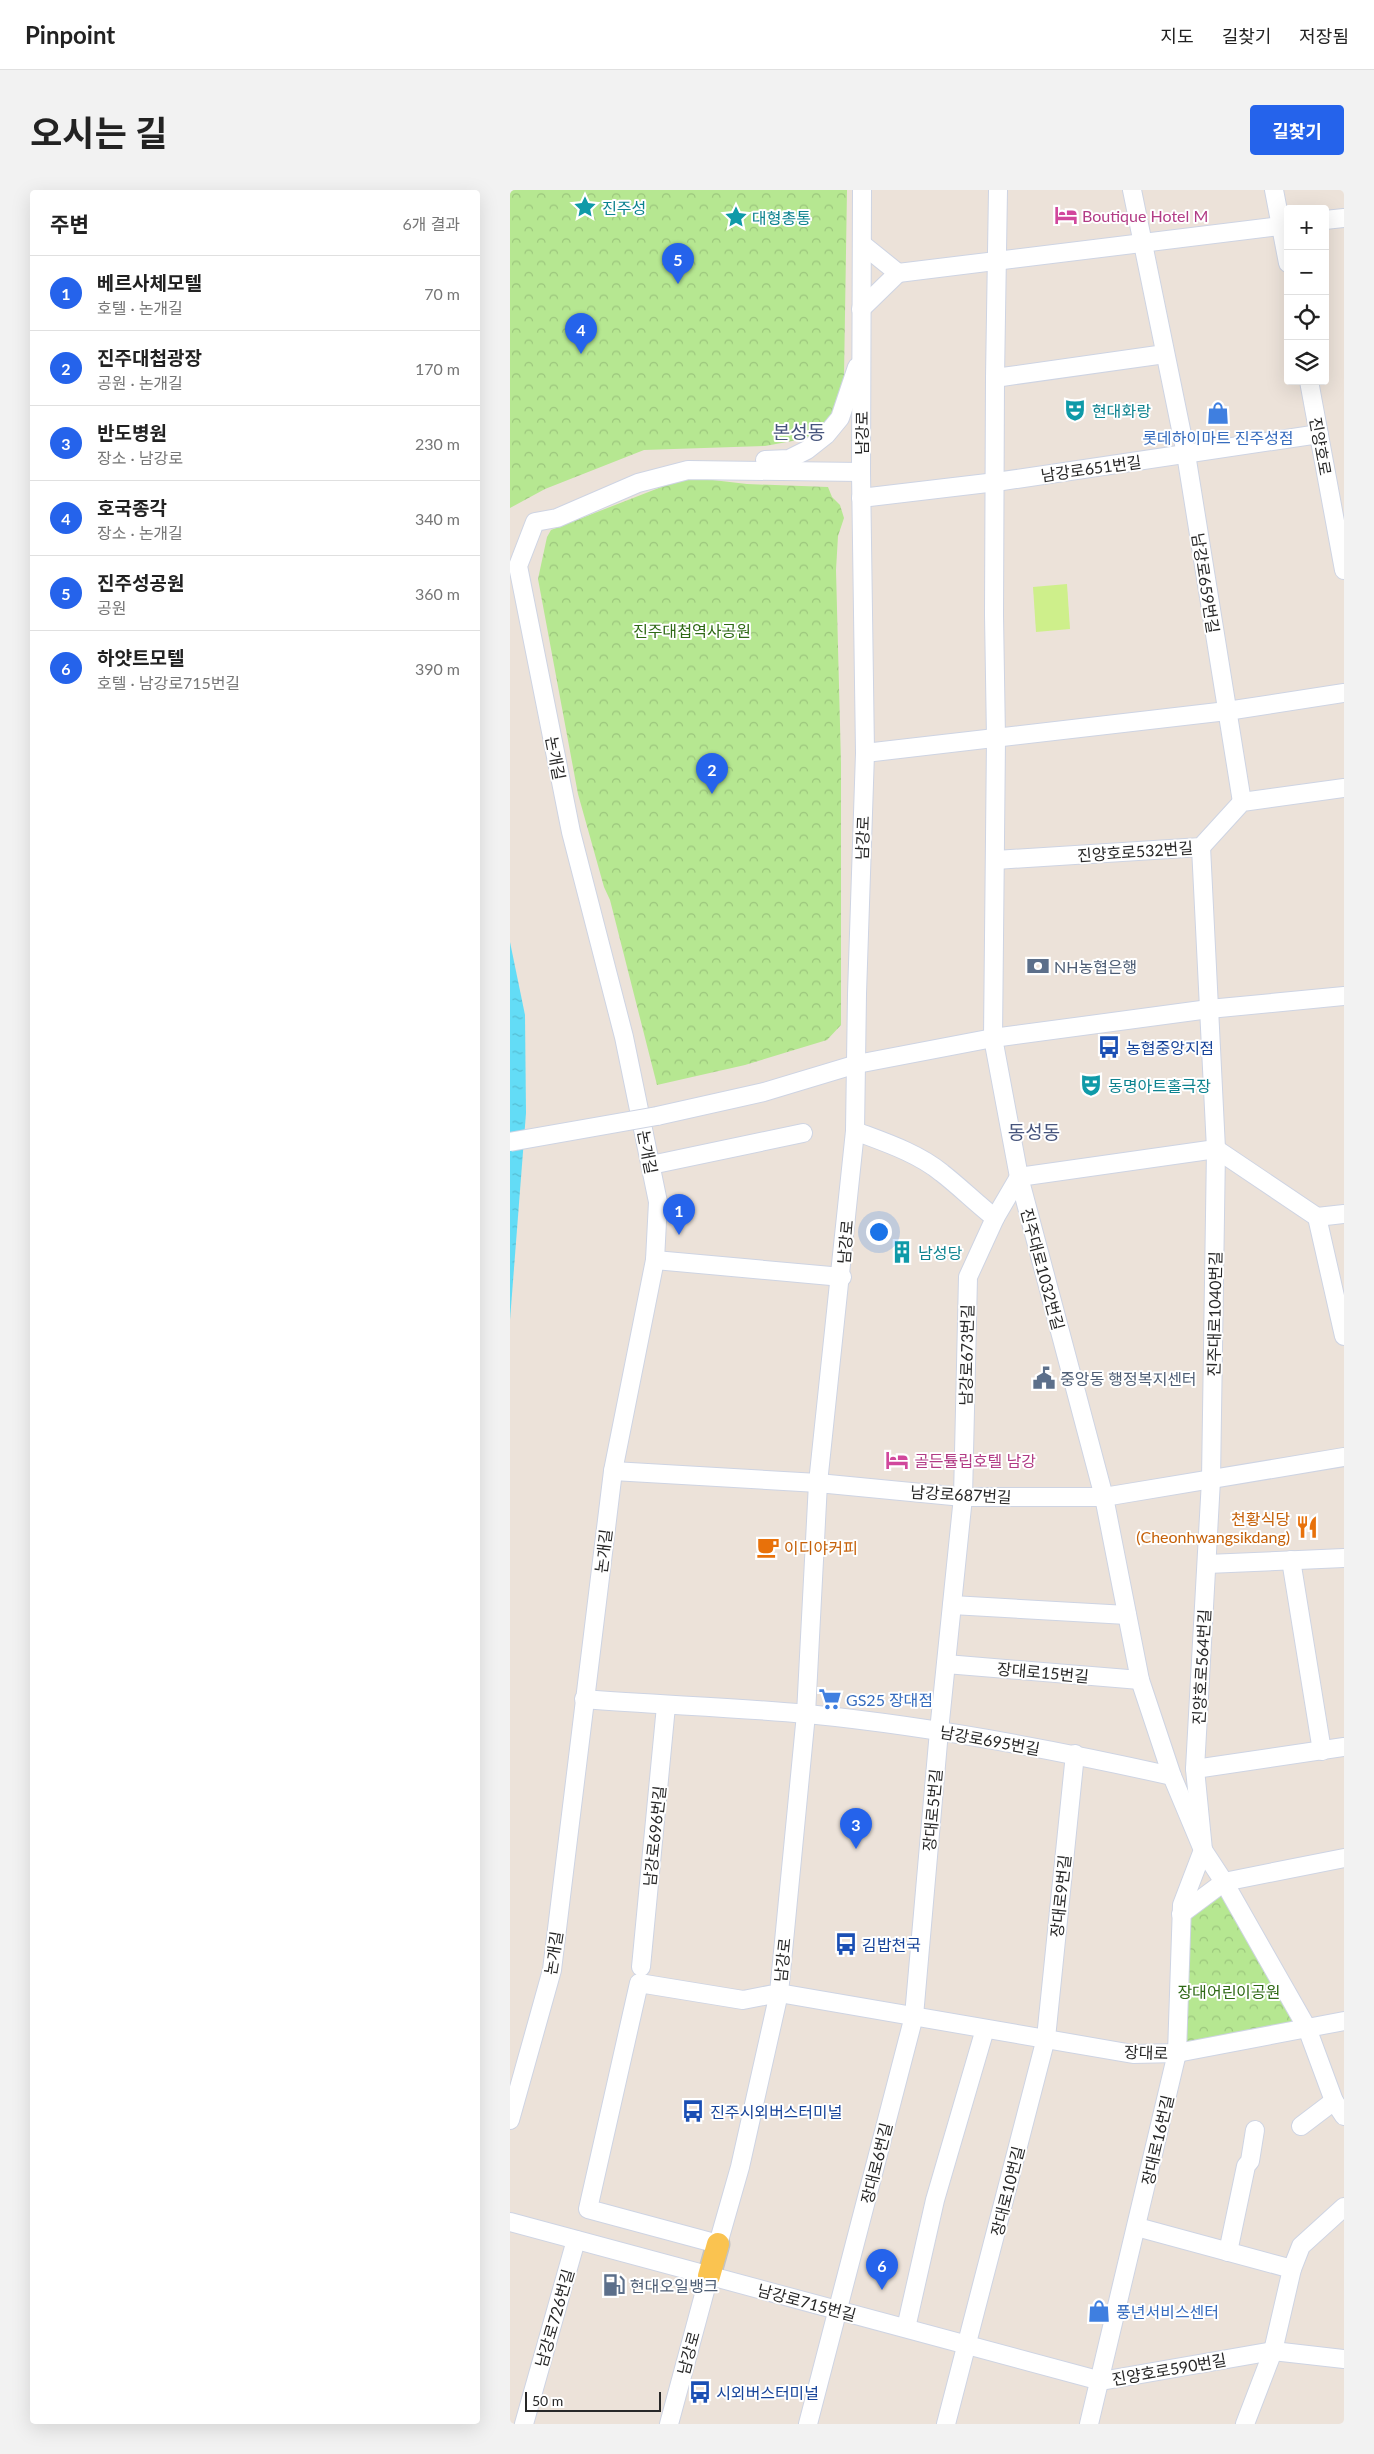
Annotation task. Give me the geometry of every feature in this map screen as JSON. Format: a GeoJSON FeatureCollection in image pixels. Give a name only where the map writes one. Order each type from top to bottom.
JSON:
{"type":"FeatureCollection","features":[{"type":"Feature","properties":{"kind":"main road","name":"남강로"},"geometry":{"type":"LineString","coordinates":[[709,2276],[718,2244]]}},
{"type":"Feature","properties":{"kind":"street","name":"남강로"},"geometry":{"type":"LineString","coordinates":[[718,2244],[740,2167],[779,1993],[806,1714],[818,1483],[842,1277],[855,1131],[865,753],[861,498],[862,190]]}},
{"type":"Feature","properties":{"kind":"street"},"geometry":{"type":"LineString","coordinates":[[996,860],[994,615],[998,190]]}},
{"type":"Feature","properties":{"kind":"street"},"geometry":{"type":"LineString","coordinates":[[1132,190],[1186,454]]}},
{"type":"Feature","properties":{"kind":"street"},"geometry":{"type":"LineString","coordinates":[[861,309],[898,273],[1284,225],[1274,190]]}},
{"type":"Feature","properties":{"kind":"street"},"geometry":{"type":"LineString","coordinates":[[1329,220],[1344,218]]}},
{"type":"Feature","properties":{"kind":"street"},"geometry":{"type":"LineString","coordinates":[[862,244],[898,273]]}},
{"type":"Feature","properties":{"kind":"street"},"geometry":{"type":"LineString","coordinates":[[995,378],[1165,354]]}},
{"type":"Feature","properties":{"kind":"street"},"geometry":{"type":"LineString","coordinates":[[722,469],[770,460],[789,459],[807,450],[826,435],[840,418],[862,355]]}},
{"type":"Feature","properties":{"kind":"street","name":"진양호로"},"geometry":{"type":"LineString","coordinates":[[1311,385],[1319,434],[1338,508],[1344,570]]}},
{"type":"Feature","properties":{"kind":"street","name":"남강로651번길"},"geometry":{"type":"LineString","coordinates":[[861,498],[996,482],[1319,434]]}},
{"type":"Feature","properties":{"kind":"street","name":"남강로659번길"},"geometry":{"type":"LineString","coordinates":[[1186,454],[1242,802]]}},
{"type":"Feature","properties":{"kind":"street","name":"논개길"},"geometry":{"type":"LineString","coordinates":[[510,2120],[552,1970],[613,1471],[655,1260],[658,1202],[624,1037],[571,832],[518,566],[535,522],[557,518],[638,483],[688,470],[861,472]]}},
{"type":"Feature","properties":{"kind":"street"},"geometry":{"type":"LineString","coordinates":[[865,753],[1227,712],[1344,693]]}},
{"type":"Feature","properties":{"kind":"street"},"geometry":{"type":"LineString","coordinates":[[1242,802],[1344,788]]}},
{"type":"Feature","properties":{"kind":"street","name":"진양호로532번길"},"geometry":{"type":"LineString","coordinates":[[996,860],[1201,847],[1242,802]]}},
{"type":"Feature","properties":{"kind":"street","name":"진주대로1040번길"},"geometry":{"type":"LineString","coordinates":[[1201,847],[1216,1149],[1208,1564]]}},
{"type":"Feature","properties":{"kind":"street","name":"진주대로1032번길"},"geometry":{"type":"LineString","coordinates":[[996,860],[993,1038],[1019,1177],[1104,1497]]}},
{"type":"Feature","properties":{"kind":"street"},"geometry":{"type":"LineString","coordinates":[[510,1142],[657,1116],[764,1092],[857,1064],[993,1038],[1209,1009],[1340,1000],[1344,983]]}},
{"type":"Feature","properties":{"kind":"street"},"geometry":{"type":"LineString","coordinates":[[855,1131],[890,1145],[941,1172],[994,1218]]}},
{"type":"Feature","properties":{"kind":"street"},"geometry":{"type":"LineString","coordinates":[[651,1165],[803,1133]]}},
{"type":"Feature","properties":{"kind":"street"},"geometry":{"type":"LineString","coordinates":[[1019,1177],[1216,1149],[1317,1217],[1344,1214]]}},
{"type":"Feature","properties":{"kind":"street","name":"남강로673번길"},"geometry":{"type":"LineString","coordinates":[[963,1497],[968,1277],[994,1218],[1019,1177]]}},
{"type":"Feature","properties":{"kind":"street"},"geometry":{"type":"LineString","coordinates":[[1317,1217],[1344,1336]]}},
{"type":"Feature","properties":{"kind":"street"},"geometry":{"type":"LineString","coordinates":[[655,1260],[842,1277]]}},
{"type":"Feature","properties":{"kind":"street","name":"남강로687번길"},"geometry":{"type":"LineString","coordinates":[[818,1483],[963,1497],[1104,1497],[1344,1457]]}},
{"type":"Feature","properties":{"kind":"street"},"geometry":{"type":"LineString","coordinates":[[613,1471],[818,1483]]}},
{"type":"Feature","properties":{"kind":"street","name":"장대로5번길"},"geometry":{"type":"LineString","coordinates":[[914,2016],[939,1731],[963,1497]]}},
{"type":"Feature","properties":{"kind":"street"},"geometry":{"type":"LineString","coordinates":[[1104,1497],[1140,1680],[1172,1776],[1203,1850],[1224,1882],[1307,2028],[1334,2101],[1344,2116]]}},
{"type":"Feature","properties":{"kind":"street"},"geometry":{"type":"LineString","coordinates":[[1208,1564],[1344,1558]]}},
{"type":"Feature","properties":{"kind":"street"},"geometry":{"type":"LineString","coordinates":[[1291,1560],[1322,1751]]}},
{"type":"Feature","properties":{"kind":"street","name":"진양호로564번길"},"geometry":{"type":"LineString","coordinates":[[1203,1850],[1195,1769],[1208,1564]]}},
{"type":"Feature","properties":{"kind":"street"},"geometry":{"type":"LineString","coordinates":[[952,1605],[1127,1615]]}},
{"type":"Feature","properties":{"kind":"street","name":"장대로15번길"},"geometry":{"type":"LineString","coordinates":[[946,1664],[1140,1680]]}},
{"type":"Feature","properties":{"kind":"street"},"geometry":{"type":"LineString","coordinates":[[584,1699],[806,1714]]}},
{"type":"Feature","properties":{"kind":"street","name":"남강로696번길"},"geometry":{"type":"LineString","coordinates":[[641,1967],[666,1706]]}},
{"type":"Feature","properties":{"kind":"street","name":"남강로695번길"},"geometry":{"type":"LineString","coordinates":[[806,1714],[939,1731],[1075,1754],[1172,1776]]}},
{"type":"Feature","properties":{"kind":"street"},"geometry":{"type":"LineString","coordinates":[[1195,1769],[1344,1747]]}},
{"type":"Feature","properties":{"kind":"street","name":"장대로9번길"},"geometry":{"type":"LineString","coordinates":[[1046,2038],[1075,1754]]}},
{"type":"Feature","properties":{"kind":"street"},"geometry":{"type":"LineString","coordinates":[[1178,2053],[1182,1905],[1203,1850]]}},
{"type":"Feature","properties":{"kind":"street"},"geometry":{"type":"LineString","coordinates":[[1181,1914],[1224,1882],[1344,1858]]}},
{"type":"Feature","properties":{"kind":"street"},"geometry":{"type":"LineString","coordinates":[[718,2244],[588,2209],[639,1983],[743,2000],[779,1993]]}},
{"type":"Feature","properties":{"kind":"street","name":"장대로"},"geometry":{"type":"LineString","coordinates":[[779,1993],[1133,2054],[1178,2053],[1344,2021]]}},
{"type":"Feature","properties":{"kind":"street","name":"장대로6번길"},"geometry":{"type":"LineString","coordinates":[[808,2424],[914,2016]]}},
{"type":"Feature","properties":{"kind":"street"},"geometry":{"type":"LineString","coordinates":[[906,2328],[935,2200],[985,2029]]}},
{"type":"Feature","properties":{"kind":"street","name":"장대로10번길"},"geometry":{"type":"LineString","coordinates":[[946,2424],[1046,2038]]}},
{"type":"Feature","properties":{"kind":"street","name":"장대로16번길"},"geometry":{"type":"LineString","coordinates":[[1089,2424],[1101,2381],[1178,2053]]}},
{"type":"Feature","properties":{"kind":"street"},"geometry":{"type":"LineString","coordinates":[[1301,2126],[1334,2101]]}},
{"type":"Feature","properties":{"kind":"street"},"geometry":{"type":"LineString","coordinates":[[1228,2252],[1246,2166],[1250,2161],[1255,2130]]}},
{"type":"Feature","properties":{"kind":"street"},"geometry":{"type":"LineString","coordinates":[[1245,2424],[1273,2351],[1292,2269],[1301,2246],[1344,2207]]}},
{"type":"Feature","properties":{"kind":"street","name":"남강로715번길"},"geometry":{"type":"LineString","coordinates":[[510,2222],[967,2345]]}},
{"type":"Feature","properties":{"kind":"street"},"geometry":{"type":"LineString","coordinates":[[1137,2227],[1292,2269]]}},
{"type":"Feature","properties":{"kind":"street","name":"남강로726번길"},"geometry":{"type":"LineString","coordinates":[[524,2424],[576,2240]]}},
{"type":"Feature","properties":{"kind":"street","name":"남강로"},"geometry":{"type":"LineString","coordinates":[[669,2424],[709,2276]]}},
{"type":"Feature","properties":{"kind":"street","name":"진양호로590번길"},"geometry":{"type":"LineString","coordinates":[[967,2345],[1101,2381],[1273,2351],[1344,2359]]}},
{"type":"Feature","properties":{"kind":"green space"},"geometry":{"type":"Polygon","coordinates":[[[510,190],[847,190],[844,377],[837,411],[814,437],[765,446],[644,450],[545,489],[510,508],[510,190]]]}},
{"type":"Feature","properties":{"kind":"green space","name":"진주대첩역사공원"},"geometry":{"type":"Polygon","coordinates":[[[687,477],[747,484],[828,487],[832,497],[840,505],[844,518],[838,536],[836,570],[841,763],[841,1025],[827,1040],[745,1065],[657,1085],[610,900],[604,887],[578,794],[538,579],[547,537],[551,530],[687,477]]]}},
{"type":"Feature","properties":{"kind":"green space"},"geometry":{"type":"Polygon","coordinates":[[[1067,584],[1070,629],[1036,632],[1033,587],[1067,584]]]}},
{"type":"Feature","properties":{"kind":"green space","name":"장대어린이공원"},"geometry":{"type":"Polygon","coordinates":[[[1224,1882],[1307,2028],[1177,2053],[1181,1914],[1224,1882]]]}},
{"type":"Feature","properties":{"kind":"water"},"geometry":{"type":"Polygon","coordinates":[[[510,942],[525,1015],[526,1113],[510,1320],[510,942]]]}},
{"type":"Feature","properties":{"kind":"place","name":"진주성"},"geometry":{"type":"Point","coordinates":[585,207]}},
{"type":"Feature","properties":{"kind":"place","name":"Boutique Hotel M"},"geometry":{"type":"Point","coordinates":[1066,215]}},
{"type":"Feature","properties":{"kind":"place","name":"대형총통"},"geometry":{"type":"Point","coordinates":[736,217]}},
{"type":"Feature","properties":{"kind":"place","name":"진주성공원"},"geometry":{"type":"Point","coordinates":[678,284]}},
{"type":"Feature","properties":{"kind":"place","name":"호국종각"},"geometry":{"type":"Point","coordinates":[581,354]}},
{"type":"Feature","properties":{"kind":"place","name":"현대화랑"},"geometry":{"type":"Point","coordinates":[1075,410]}},
{"type":"Feature","properties":{"kind":"place","name":"롯데하이마트 진주성점"},"geometry":{"type":"Point","coordinates":[1218,413]}},
{"type":"Feature","properties":{"kind":"place","name":"진주대첩광장"},"geometry":{"type":"Point","coordinates":[712,794]}},
{"type":"Feature","properties":{"kind":"place","name":"NH농협은행"},"geometry":{"type":"Point","coordinates":[1038,966]}},
{"type":"Feature","properties":{"kind":"place","name":"농협중앙지점"},"geometry":{"type":"Point","coordinates":[1109,1047]}},
{"type":"Feature","properties":{"kind":"place","name":"동명아트홀극장"},"geometry":{"type":"Point","coordinates":[1091,1085]}},
{"type":"Feature","properties":{"kind":"place","name":"베르사체모텔"},"geometry":{"type":"Point","coordinates":[679,1235]}},
{"type":"Feature","properties":{"kind":"place","name":"남성당"},"geometry":{"type":"Point","coordinates":[902,1252]}},
{"type":"Feature","properties":{"kind":"place","name":"중앙동 행정복지센터"},"geometry":{"type":"Point","coordinates":[1044,1378]}},
{"type":"Feature","properties":{"kind":"place","name":"골든튤립호텔 남강"},"geometry":{"type":"Point","coordinates":[897,1460]}},
{"type":"Feature","properties":{"kind":"place","name":"천황식당 (Cheonhwangsikdang)"},"geometry":{"type":"Point","coordinates":[1307,1527]}},
{"type":"Feature","properties":{"kind":"place","name":"이디야커피"},"geometry":{"type":"Point","coordinates":[768,1547]}},
{"type":"Feature","properties":{"kind":"place","name":"GS25 장대점"},"geometry":{"type":"Point","coordinates":[830,1699]}},
{"type":"Feature","properties":{"kind":"place","name":"반도병원"},"geometry":{"type":"Point","coordinates":[856,1849]}},
{"type":"Feature","properties":{"kind":"place","name":"김밥천국"},"geometry":{"type":"Point","coordinates":[846,1944]}},
{"type":"Feature","properties":{"kind":"place","name":"진주시외버스터미널"},"geometry":{"type":"Point","coordinates":[693,2111]}},
{"type":"Feature","properties":{"kind":"place","name":"현대오일뱅크"},"geometry":{"type":"Point","coordinates":[614,2285]}},
{"type":"Feature","properties":{"kind":"place","name":"하얏트모텔"},"geometry":{"type":"Point","coordinates":[882,2290]}},
{"type":"Feature","properties":{"kind":"place","name":"풍년서비스센터"},"geometry":{"type":"Point","coordinates":[1099,2311]}},
{"type":"Feature","properties":{"kind":"place","name":"시외버스터미널"},"geometry":{"type":"Point","coordinates":[700,2392]}},
{"type":"Feature","properties":{"kind":"district","name":"본성동"},"geometry":{"type":"Point","coordinates":[799,431]}},
{"type":"Feature","properties":{"kind":"district","name":"동성동"},"geometry":{"type":"Point","coordinates":[1034,1131]}}]}
